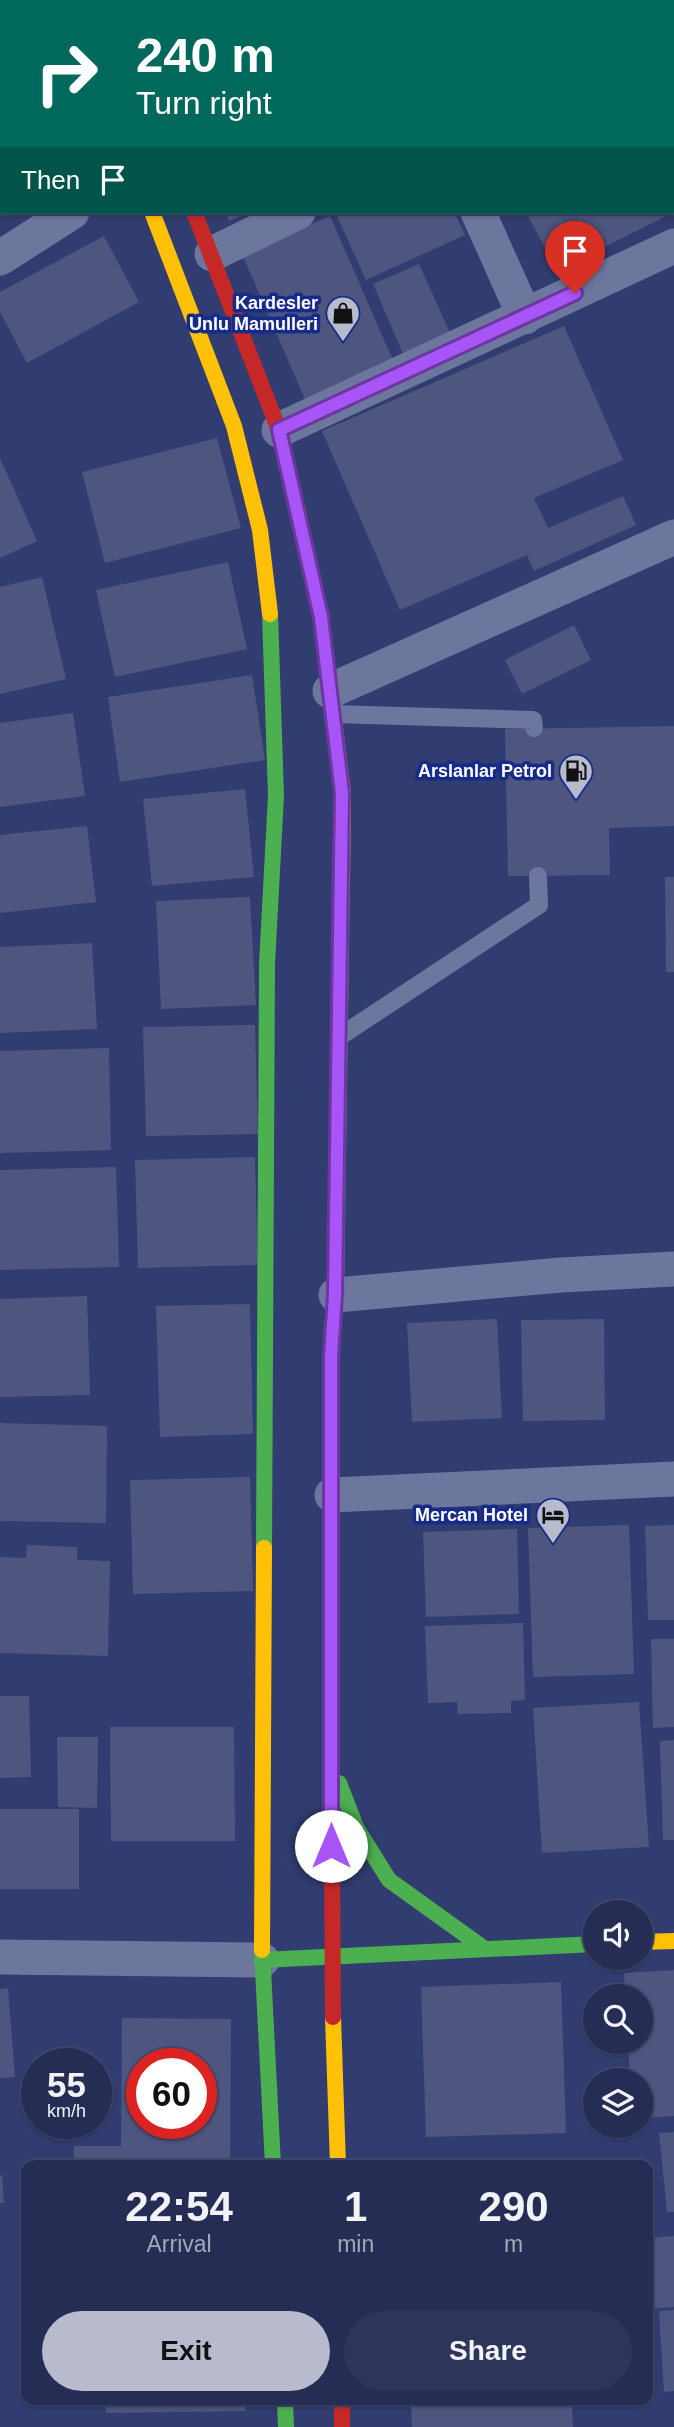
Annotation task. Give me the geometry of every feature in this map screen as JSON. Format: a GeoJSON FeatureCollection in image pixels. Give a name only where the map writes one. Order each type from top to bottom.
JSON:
{"type":"FeatureCollection","features":[{"type":"Feature","properties":{"kind":"main road"},"geometry":{"type":"LineString","coordinates":[[153,214],[234,426],[260,530],[270,614],[276,796],[267,964],[262,1960],[272,2160]]}},
{"type":"Feature","properties":{"kind":"main road"},"geometry":{"type":"LineString","coordinates":[[195,214],[279,430],[321,617],[342,793],[335,1295],[331,1356],[331,1956],[338,2160]]}},
{"type":"Feature","properties":{"kind":"main road"},"geometry":{"type":"LineString","coordinates":[[331,1763],[356,1826],[389,1880],[485,1949]]}},
{"type":"Feature","properties":{"kind":"main road"},"geometry":{"type":"LineString","coordinates":[[653,1942],[674,1941]]}},
{"type":"Feature","properties":{"kind":"main road"},"geometry":{"type":"LineString","coordinates":[[262,1960],[583,1945]]}},
{"type":"Feature","properties":{"kind":"main road"},"geometry":{"type":"LineString","coordinates":[[285,2405],[286,2427]]}},
{"type":"Feature","properties":{"kind":"main road"},"geometry":{"type":"LineString","coordinates":[[342,2405],[342,2427]]}},
{"type":"Feature","properties":{"kind":"street"},"geometry":{"type":"LineString","coordinates":[[0,258],[69,214]]}},
{"type":"Feature","properties":{"kind":"street"},"geometry":{"type":"LineString","coordinates":[[212,254],[294,214]]}},
{"type":"Feature","properties":{"kind":"street"},"geometry":{"type":"LineString","coordinates":[[479,214],[525,317]]}},
{"type":"Feature","properties":{"kind":"street"},"geometry":{"type":"LineString","coordinates":[[279,430],[674,246]]}},
{"type":"Feature","properties":{"kind":"street"},"geometry":{"type":"LineString","coordinates":[[332,702],[674,537]]}},
{"type":"Feature","properties":{"kind":"street"},"geometry":{"type":"LineString","coordinates":[[335,1295],[561,1275],[674,1269]]}},
{"type":"Feature","properties":{"kind":"street"},"geometry":{"type":"LineString","coordinates":[[332,1495],[674,1479]]}},
{"type":"Feature","properties":{"kind":"street"},"geometry":{"type":"LineString","coordinates":[[0,1957],[262,1960]]}},
{"type":"Feature","properties":{"kind":"lane"},"geometry":{"type":"LineString","coordinates":[[332,702],[533,720],[534,728]]}},
{"type":"Feature","properties":{"kind":"lane"},"geometry":{"type":"LineString","coordinates":[[339,1037],[539,905],[538,876]]}},
{"type":"Feature","properties":{"kind":"building"},"geometry":{"type":"Polygon","coordinates":[[[226,214],[245,214],[229,221],[226,214]]]}},
{"type":"Feature","properties":{"kind":"building"},"geometry":{"type":"Polygon","coordinates":[[[336,214],[455,214],[465,235],[366,280],[336,214]]]}},
{"type":"Feature","properties":{"kind":"building"},"geometry":{"type":"Polygon","coordinates":[[[527,214],[670,214],[557,271],[527,214]]]}},
{"type":"Feature","properties":{"kind":"building"},"geometry":{"type":"Polygon","coordinates":[[[330,216],[395,365],[307,404],[242,254],[330,216]]]}},
{"type":"Feature","properties":{"kind":"building"},"geometry":{"type":"Polygon","coordinates":[[[104,236],[139,302],[27,363],[0,312],[0,292],[104,236]]]}},
{"type":"Feature","properties":{"kind":"building"},"geometry":{"type":"Polygon","coordinates":[[[419,264],[451,335],[404,356],[373,284],[419,264]]]}},
{"type":"Feature","properties":{"kind":"building"},"geometry":{"type":"Polygon","coordinates":[[[564,326],[623,460],[534,498],[548,528],[623,496],[636,525],[534,571],[527,555],[400,610],[322,431],[564,326]]]}},
{"type":"Feature","properties":{"kind":"building"},"geometry":{"type":"Polygon","coordinates":[[[217,438],[241,528],[105,563],[82,472],[217,438]]]}},
{"type":"Feature","properties":{"kind":"building"},"geometry":{"type":"Polygon","coordinates":[[[0,458],[37,541],[0,558],[0,458]]]}},
{"type":"Feature","properties":{"kind":"building"},"geometry":{"type":"Polygon","coordinates":[[[228,562],[247,649],[115,677],[96,590],[228,562]]]}},
{"type":"Feature","properties":{"kind":"building"},"geometry":{"type":"Polygon","coordinates":[[[42,577],[66,679],[0,694],[0,587],[42,577]]]}},
{"type":"Feature","properties":{"kind":"building"},"geometry":{"type":"Polygon","coordinates":[[[574,625],[591,660],[522,694],[505,660],[574,625]]]}},
{"type":"Feature","properties":{"kind":"building"},"geometry":{"type":"Polygon","coordinates":[[[252,675],[265,760],[120,782],[108,697],[252,675]]]}},
{"type":"Feature","properties":{"kind":"building"},"geometry":{"type":"Polygon","coordinates":[[[73,713],[85,796],[0,807],[0,723],[73,713]]]}},
{"type":"Feature","properties":{"kind":"building"},"geometry":{"type":"Polygon","coordinates":[[[674,726],[674,826],[609,828],[610,875],[508,876],[505,729],[674,726]]]}},
{"type":"Feature","properties":{"kind":"building"},"geometry":{"type":"Polygon","coordinates":[[[245,789],[254,877],[152,886],[143,799],[245,789]]]}},
{"type":"Feature","properties":{"kind":"building"},"geometry":{"type":"Polygon","coordinates":[[[87,826],[96,902],[0,913],[0,835],[87,826]]]}},
{"type":"Feature","properties":{"kind":"building"},"geometry":{"type":"Polygon","coordinates":[[[665,877],[674,877],[674,972],[666,972],[665,877]]]}},
{"type":"Feature","properties":{"kind":"building"},"geometry":{"type":"Polygon","coordinates":[[[250,897],[256,1005],[161,1009],[156,901],[250,897]]]}},
{"type":"Feature","properties":{"kind":"building"},"geometry":{"type":"Polygon","coordinates":[[[92,943],[97,1029],[0,1033],[0,947],[92,943]]]}},
{"type":"Feature","properties":{"kind":"building"},"geometry":{"type":"Polygon","coordinates":[[[255,1025],[258,1134],[146,1136],[143,1027],[255,1025]]]}},
{"type":"Feature","properties":{"kind":"building"},"geometry":{"type":"Polygon","coordinates":[[[109,1048],[111,1150],[0,1153],[0,1051],[109,1048]]]}},
{"type":"Feature","properties":{"kind":"building"},"geometry":{"type":"Polygon","coordinates":[[[255,1157],[258,1265],[138,1268],[135,1160],[255,1157]]]}},
{"type":"Feature","properties":{"kind":"building"},"geometry":{"type":"Polygon","coordinates":[[[116,1167],[119,1267],[0,1270],[0,1170],[116,1167]]]}},
{"type":"Feature","properties":{"kind":"building"},"geometry":{"type":"Polygon","coordinates":[[[87,1296],[90,1395],[0,1397],[0,1299],[87,1296]]]}},
{"type":"Feature","properties":{"kind":"building"},"geometry":{"type":"Polygon","coordinates":[[[250,1304],[253,1434],[160,1437],[156,1306],[250,1304]]]}},
{"type":"Feature","properties":{"kind":"building"},"geometry":{"type":"Polygon","coordinates":[[[497,1319],[502,1418],[412,1422],[407,1323],[497,1319]]]}},
{"type":"Feature","properties":{"kind":"building"},"geometry":{"type":"Polygon","coordinates":[[[604,1319],[605,1420],[523,1421],[521,1320],[604,1319]]]}},
{"type":"Feature","properties":{"kind":"building"},"geometry":{"type":"Polygon","coordinates":[[[0,1423],[107,1426],[106,1523],[0,1521],[0,1423]]]}},
{"type":"Feature","properties":{"kind":"building"},"geometry":{"type":"Polygon","coordinates":[[[250,1477],[253,1591],[133,1594],[130,1480],[250,1477]]]}},
{"type":"Feature","properties":{"kind":"building"},"geometry":{"type":"Polygon","coordinates":[[[629,1525],[634,1674],[533,1677],[528,1528],[629,1525]]]}},
{"type":"Feature","properties":{"kind":"building"},"geometry":{"type":"Polygon","coordinates":[[[674,1525],[674,1620],[648,1620],[645,1526],[674,1525]]]}},
{"type":"Feature","properties":{"kind":"building"},"geometry":{"type":"Polygon","coordinates":[[[517,1529],[519,1614],[426,1617],[423,1532],[517,1529]]]}},
{"type":"Feature","properties":{"kind":"building"},"geometry":{"type":"Polygon","coordinates":[[[27,1545],[77,1547],[77,1560],[110,1561],[108,1656],[0,1653],[0,1557],[26,1558],[27,1545]]]}},
{"type":"Feature","properties":{"kind":"building"},"geometry":{"type":"Polygon","coordinates":[[[523,1623],[525,1700],[511,1701],[511,1713],[458,1714],[457,1702],[428,1703],[425,1626],[523,1623]]]}},
{"type":"Feature","properties":{"kind":"building"},"geometry":{"type":"Polygon","coordinates":[[[651,1639],[674,1639],[674,1727],[653,1728],[651,1639]]]}},
{"type":"Feature","properties":{"kind":"building"},"geometry":{"type":"Polygon","coordinates":[[[0,1696],[29,1696],[31,1777],[0,1778],[0,1696]]]}},
{"type":"Feature","properties":{"kind":"building"},"geometry":{"type":"Polygon","coordinates":[[[639,1702],[649,1847],[542,1853],[533,1708],[639,1702]]]}},
{"type":"Feature","properties":{"kind":"building"},"geometry":{"type":"Polygon","coordinates":[[[110,1727],[234,1727],[235,1841],[111,1841],[110,1727]]]}},
{"type":"Feature","properties":{"kind":"building"},"geometry":{"type":"Polygon","coordinates":[[[57,1737],[98,1737],[97,1808],[58,1807],[57,1737]]]}},
{"type":"Feature","properties":{"kind":"building"},"geometry":{"type":"Polygon","coordinates":[[[674,1740],[674,1840],[663,1840],[660,1741],[674,1740]]]}},
{"type":"Feature","properties":{"kind":"building"},"geometry":{"type":"Polygon","coordinates":[[[0,1809],[79,1809],[79,1889],[0,1889],[0,1809]]]}},
{"type":"Feature","properties":{"kind":"building"},"geometry":{"type":"Polygon","coordinates":[[[674,1970],[674,2116],[653,2117],[653,2068],[629,2068],[629,2054],[653,2054],[653,1984],[624,1984],[624,1973],[674,1970]]]}},
{"type":"Feature","properties":{"kind":"building"},"geometry":{"type":"Polygon","coordinates":[[[561,1982],[566,2133],[426,2137],[421,1987],[561,1982]]]}},
{"type":"Feature","properties":{"kind":"building"},"geometry":{"type":"Polygon","coordinates":[[[8,1988],[15,2077],[0,2078],[0,1989],[8,1988]]]}},
{"type":"Feature","properties":{"kind":"building"},"geometry":{"type":"Polygon","coordinates":[[[122,2018],[231,2019],[230,2160],[74,2160],[74,2146],[121,2146],[122,2018]]]}},
{"type":"Feature","properties":{"kind":"building"},"geometry":{"type":"Polygon","coordinates":[[[674,2132],[674,2212],[667,2212],[659,2133],[674,2132]]]}},
{"type":"Feature","properties":{"kind":"building"},"geometry":{"type":"Polygon","coordinates":[[[2,2175],[4,2203],[0,2203],[0,2176],[2,2175]]]}},
{"type":"Feature","properties":{"kind":"building"},"geometry":{"type":"Polygon","coordinates":[[[674,2236],[674,2307],[653,2309],[653,2238],[674,2236]]]}},
{"type":"Feature","properties":{"kind":"building"},"geometry":{"type":"Polygon","coordinates":[[[674,2310],[674,2391],[664,2392],[659,2311],[674,2310]]]}},
{"type":"Feature","properties":{"kind":"building"},"geometry":{"type":"Polygon","coordinates":[[[105,2405],[245,2405],[245,2411],[106,2413],[105,2405]]]}},
{"type":"Feature","properties":{"kind":"building"},"geometry":{"type":"Polygon","coordinates":[[[411,2405],[572,2405],[573,2427],[412,2427],[411,2405]]]}},
{"type":"Feature","properties":{"kind":"traffic: fast"},"geometry":{"type":"LineString","coordinates":[[264,1548],[267,964],[276,796],[270,614]]}},
{"type":"Feature","properties":{"kind":"traffic: fast"},"geometry":{"type":"LineString","coordinates":[[331,1681],[331,1356],[336,1295],[342,882]]}},
{"type":"Feature","properties":{"kind":"traffic: fast"},"geometry":{"type":"LineString","coordinates":[[339,1783],[356,1827],[389,1880],[485,1949]]}},
{"type":"Feature","properties":{"kind":"traffic: fast"},"geometry":{"type":"LineString","coordinates":[[262,1960],[583,1945]]}},
{"type":"Feature","properties":{"kind":"traffic: fast"},"geometry":{"type":"LineString","coordinates":[[262,1950],[273,2160]]}},
{"type":"Feature","properties":{"kind":"traffic: fast"},"geometry":{"type":"LineString","coordinates":[[285,2405],[286,2427]]}},
{"type":"Feature","properties":{"kind":"traffic: slow"},"geometry":{"type":"LineString","coordinates":[[153,214],[234,426],[260,530],[270,614]]}},
{"type":"Feature","properties":{"kind":"traffic: slow"},"geometry":{"type":"LineString","coordinates":[[302,534],[321,617],[343,793],[342,882]]}},
{"type":"Feature","properties":{"kind":"traffic: slow"},"geometry":{"type":"LineString","coordinates":[[262,1950],[264,1548]]}},
{"type":"Feature","properties":{"kind":"traffic: slow"},"geometry":{"type":"LineString","coordinates":[[653,1942],[674,1941]]}},
{"type":"Feature","properties":{"kind":"traffic: slow"},"geometry":{"type":"LineString","coordinates":[[333,2017],[338,2160]]}},
{"type":"Feature","properties":{"kind":"traffic: jam"},"geometry":{"type":"LineString","coordinates":[[195,214],[279,430],[302,534]]}},
{"type":"Feature","properties":{"kind":"traffic: jam"},"geometry":{"type":"LineString","coordinates":[[331,1681],[333,2017]]}},
{"type":"Feature","properties":{"kind":"traffic: jam"},"geometry":{"type":"LineString","coordinates":[[342,2405],[342,2427]]}},
{"type":"Feature","properties":{"kind":"place","name":"Kardesler Unlu Mamulleri"},"geometry":{"type":"Point","coordinates":[343,343]}},
{"type":"Feature","properties":{"kind":"place","name":"Arslanlar Petrol"},"geometry":{"type":"Point","coordinates":[576,801]}},
{"type":"Feature","properties":{"kind":"place","name":"Mercan Hotel"},"geometry":{"type":"Point","coordinates":[553,1545]}},
{"type":"Feature","properties":{"kind":"route"},"geometry":{"type":"LineString","coordinates":[[331,1846],[331,1356],[335,1295],[342,793],[321,617],[279,430],[575,293]]}}]}
